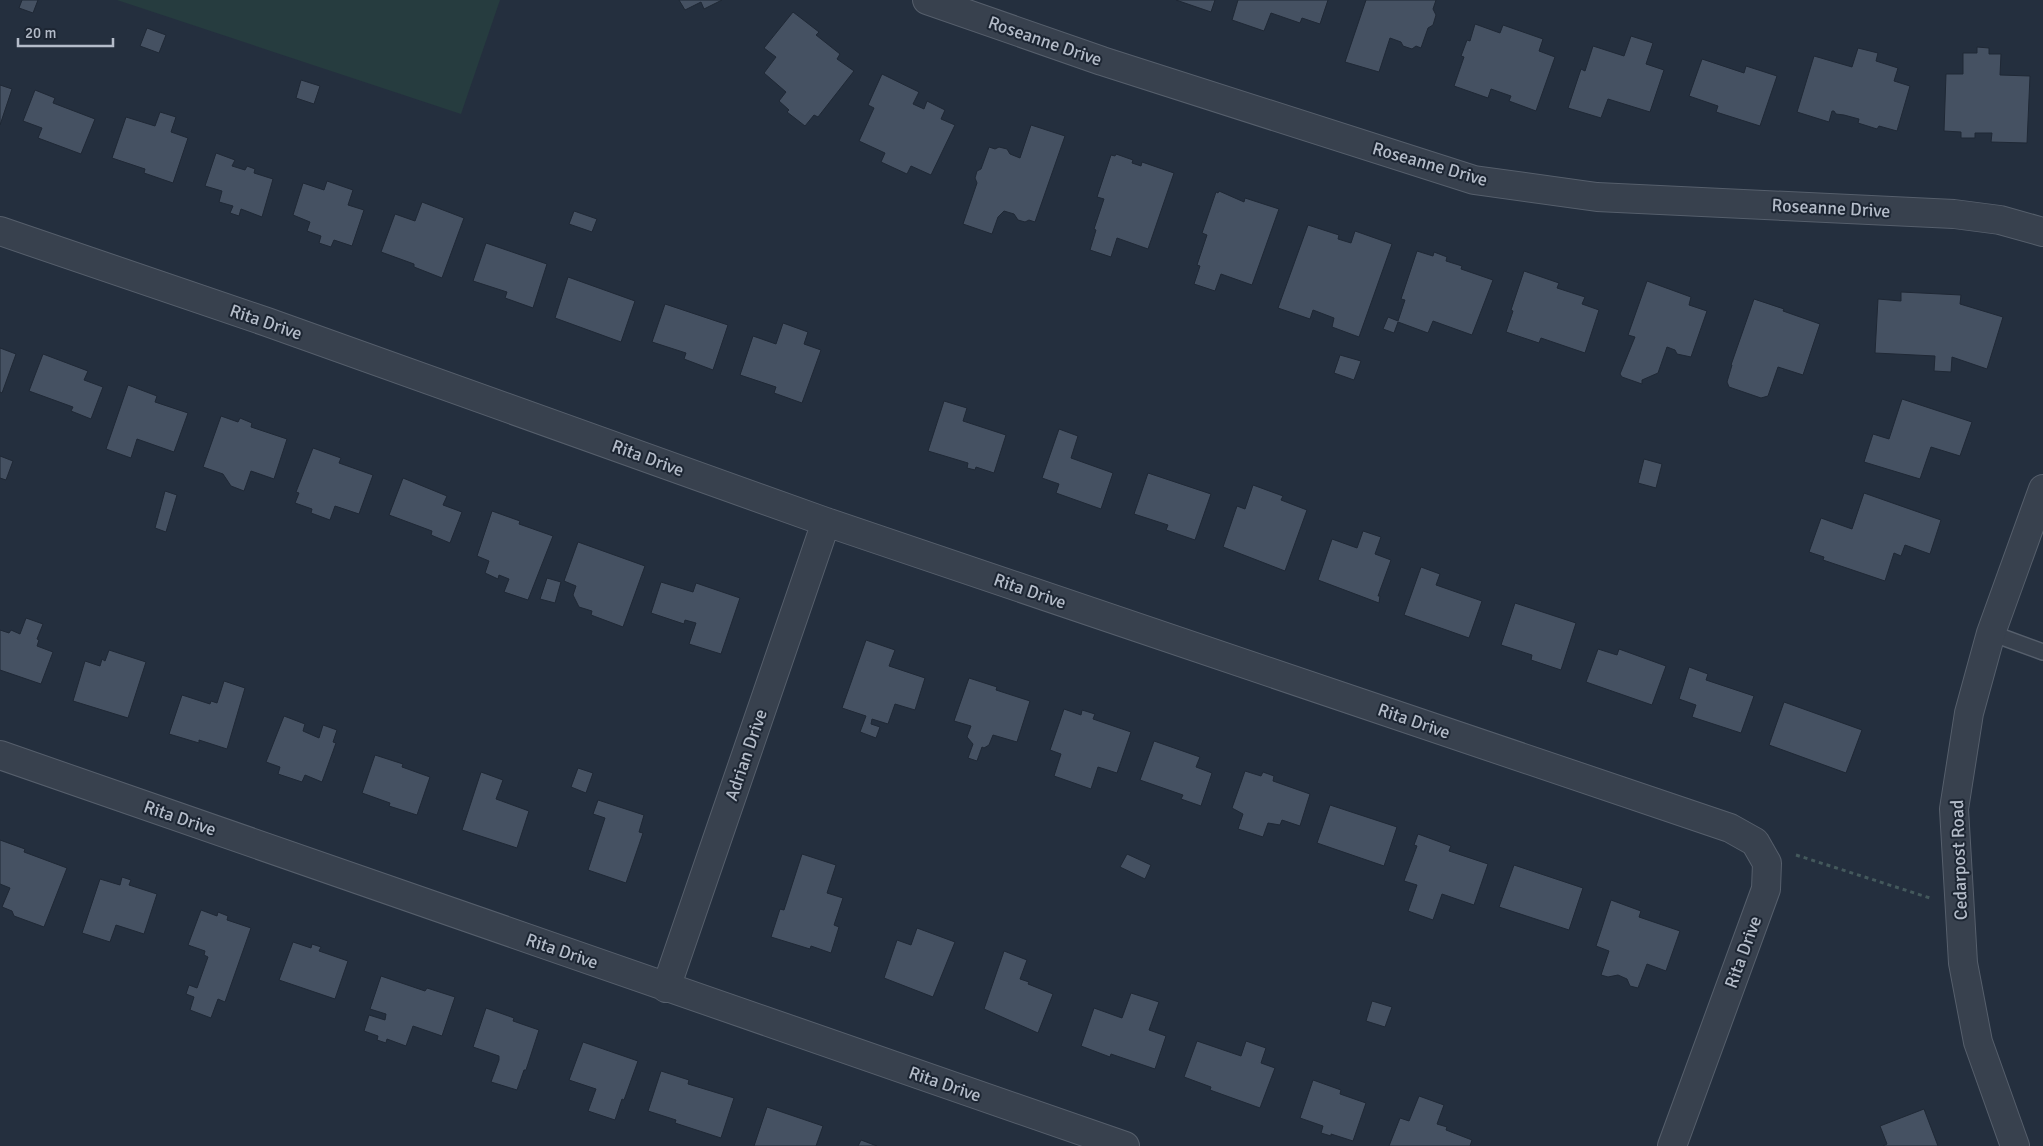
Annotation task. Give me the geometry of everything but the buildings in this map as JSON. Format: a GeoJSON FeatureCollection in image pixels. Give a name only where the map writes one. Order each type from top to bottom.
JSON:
{"type":"FeatureCollection","features":[{"type":"Feature","properties":{"kind":"street","name":"Roseanne Drive"},"geometry":{"type":"LineString","coordinates":[[927,0],[1102,61],[1474,180],[1597,197],[1954,214],[2000,220],[2043,232]]}},
{"type":"Feature","properties":{"kind":"street","name":"Rita Drive"},"geometry":{"type":"LineString","coordinates":[[0,231],[267,322],[826,522],[1730,828],[1755,842],[1767,863],[1766,889],[1672,1146]]}},
{"type":"Feature","properties":{"kind":"street","name":"Cedarpost Road"},"geometry":{"type":"LineString","coordinates":[[2015,1146],[1978,1042],[1962,963],[1954,808],[1969,713],[1991,634],[2043,489]]}},
{"type":"Feature","properties":{"kind":"street","name":"Adrian Drive"},"geometry":{"type":"LineString","coordinates":[[666,988],[826,522]]}},
{"type":"Feature","properties":{"kind":"street","name":"Rita Drive"},"geometry":{"type":"LineString","coordinates":[[0,755],[1125,1146]]}},
{"type":"Feature","properties":{"kind":"lane"},"geometry":{"type":"LineString","coordinates":[[1991,634],[2043,652]]}},
{"type":"Feature","properties":{"kind":"path"},"geometry":{"type":"LineString","coordinates":[[1755,842],[1960,907]]}},
{"type":"Feature","properties":{"kind":"green space"},"geometry":{"type":"Polygon","coordinates":[[[117,0],[500,0],[461,114],[117,0]]]}}]}
